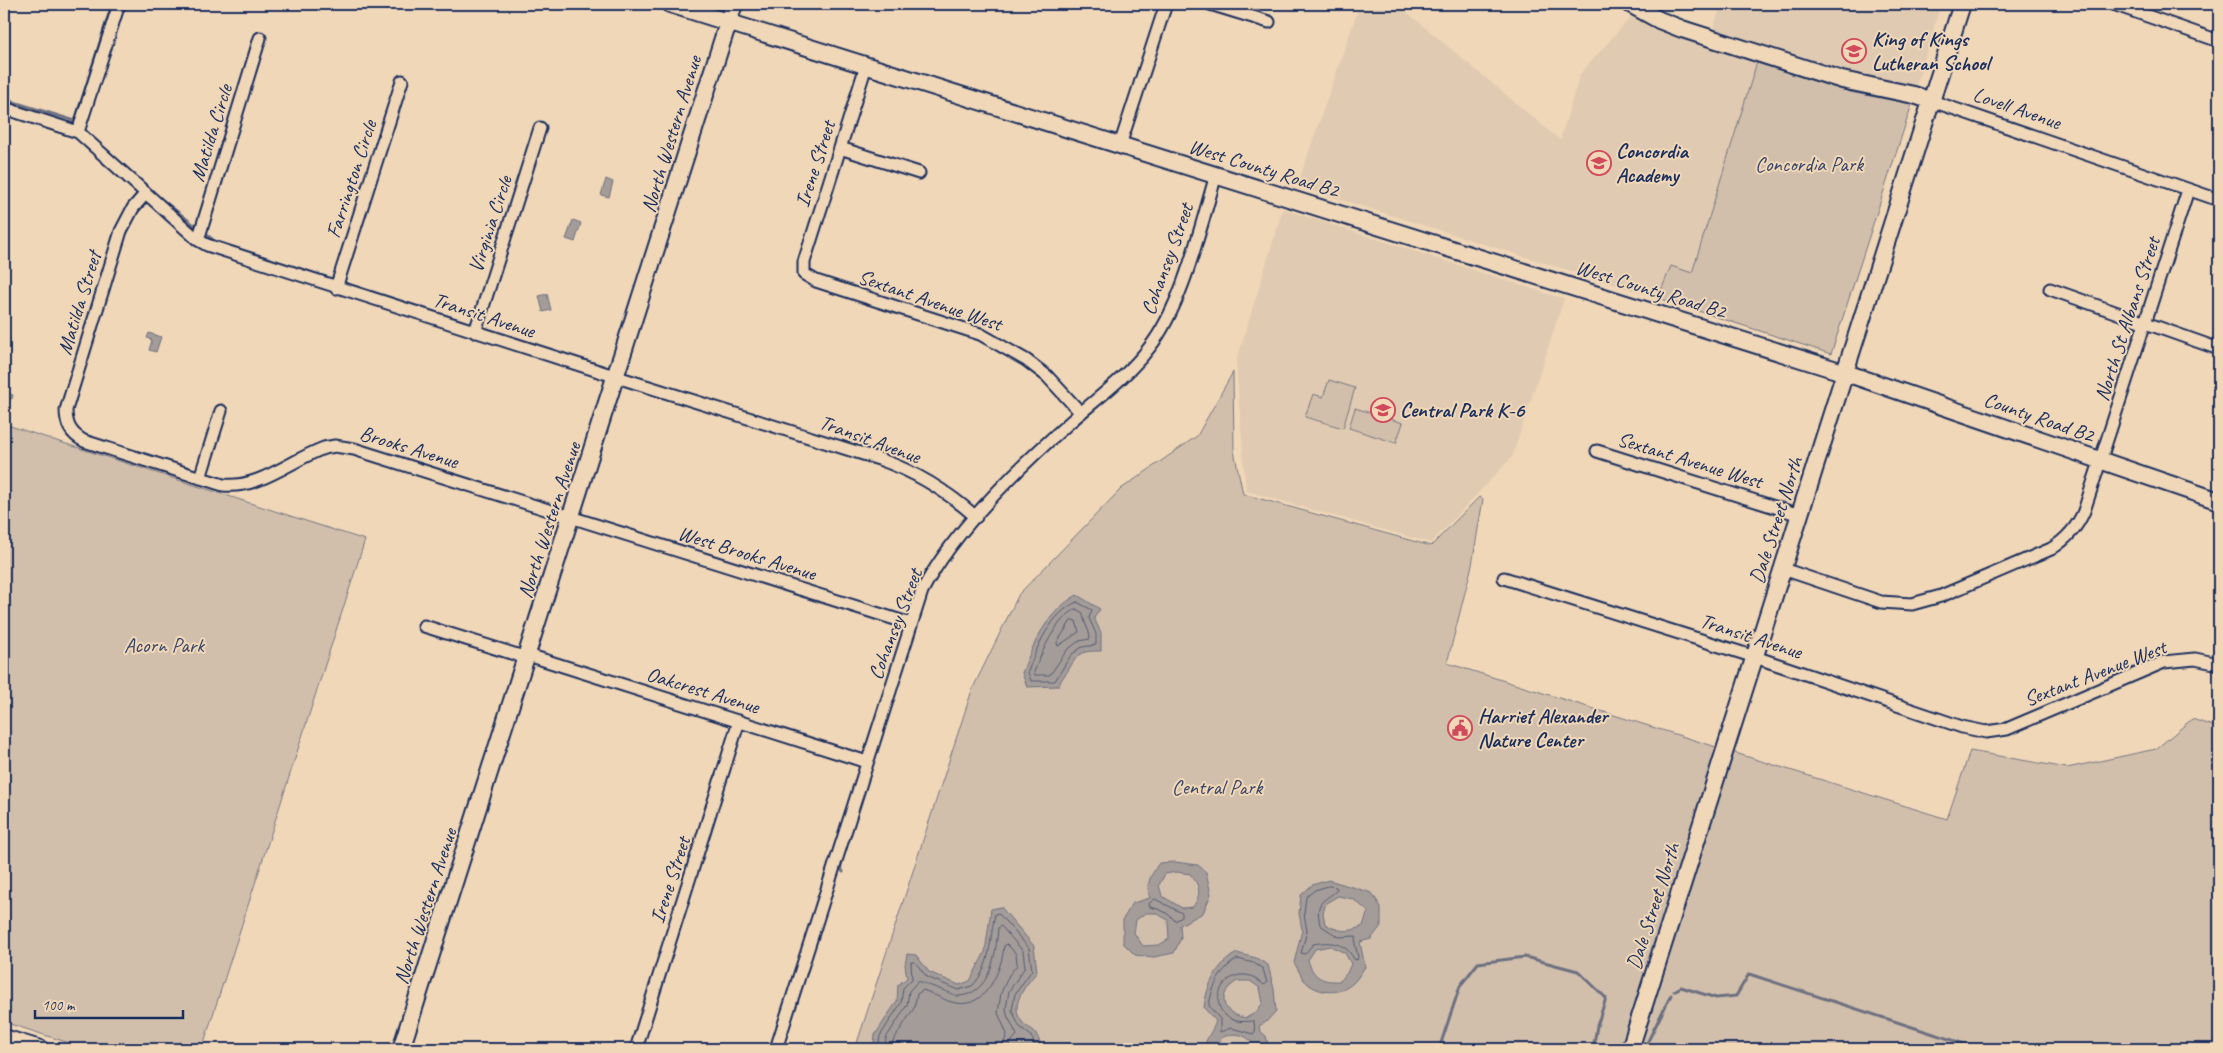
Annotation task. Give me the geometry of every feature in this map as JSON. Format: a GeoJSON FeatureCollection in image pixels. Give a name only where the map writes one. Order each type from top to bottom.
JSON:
{"type":"FeatureCollection","features":[{"type":"Feature","properties":{"kind":"street"},"geometry":{"type":"LineString","coordinates":[[78,132],[119,4]]}},
{"type":"Feature","properties":{"kind":"street","name":"West County Road B2"},"geometry":{"type":"LineString","coordinates":[[670,4],[1846,372]]}},
{"type":"Feature","properties":{"kind":"street","name":"North Western Avenue"},"geometry":{"type":"LineString","coordinates":[[401,1049],[617,377],[734,4]]}},
{"type":"Feature","properties":{"kind":"street"},"geometry":{"type":"LineString","coordinates":[[1120,145],[1166,4]]}},
{"type":"Feature","properties":{"kind":"street"},"geometry":{"type":"LineString","coordinates":[[1210,4],[1269,22]]}},
{"type":"Feature","properties":{"kind":"street","name":"Lovell Avenue"},"geometry":{"type":"LineString","coordinates":[[1630,4],[1659,20],[1690,32],[1842,80],[1914,95],[2219,200]]}},
{"type":"Feature","properties":{"kind":"street","name":"Dale Street North"},"geometry":{"type":"LineString","coordinates":[[1630,1049],[1962,4]]}},
{"type":"Feature","properties":{"kind":"street"},"geometry":{"type":"LineString","coordinates":[[2113,4],[2219,42]]}},
{"type":"Feature","properties":{"kind":"street","name":"Matilda Circle"},"geometry":{"type":"LineString","coordinates":[[198,240],[260,38]]}},
{"type":"Feature","properties":{"kind":"street","name":"Irene Street"},"geometry":{"type":"LineString","coordinates":[[804,274],[804,262],[866,66]]}},
{"type":"Feature","properties":{"kind":"street","name":"Farrington Circle"},"geometry":{"type":"LineString","coordinates":[[336,288],[402,81]]}},
{"type":"Feature","properties":{"kind":"street","name":"Transit Avenue"},"geometry":{"type":"LineString","coordinates":[[4,108],[78,132],[198,240],[207,245],[336,288],[899,466],[942,489],[976,517]]}},
{"type":"Feature","properties":{"kind":"street","name":"Virginia Circle"},"geometry":{"type":"LineString","coordinates":[[475,332],[540,128]]}},
{"type":"Feature","properties":{"kind":"street"},"geometry":{"type":"LineString","coordinates":[[840,148],[919,173]]}},
{"type":"Feature","properties":{"kind":"street","name":"Cohansey Street"},"geometry":{"type":"LineString","coordinates":[[776,1049],[922,591],[945,553],[976,517],[1023,466],[1136,364],[1162,330],[1180,290],[1216,175]]}},
{"type":"Feature","properties":{"kind":"street","name":"North St Albans Street"},"geometry":{"type":"LineString","coordinates":[[1783,569],[1881,602],[1912,604],[1927,601],[2051,549],[2062,542],[2079,522],[2101,461],[2188,190]]}},
{"type":"Feature","properties":{"kind":"street","name":"Matilda Street"},"geometry":{"type":"LineString","coordinates":[[70,429],[66,420],[66,410],[121,231],[133,208],[146,193]]}},
{"type":"Feature","properties":{"kind":"street","name":"Sextant Avenue West"},"geometry":{"type":"LineString","coordinates":[[804,274],[816,281],[955,325],[996,342],[1026,360],[1047,376],[1081,413]]}},
{"type":"Feature","properties":{"kind":"street"},"geometry":{"type":"LineString","coordinates":[[2050,288],[2145,324],[2219,349]]}},
{"type":"Feature","properties":{"kind":"street","name":"County Road B2"},"geometry":{"type":"LineString","coordinates":[[1846,372],[2219,501]]}},
{"type":"Feature","properties":{"kind":"street"},"geometry":{"type":"LineString","coordinates":[[200,478],[221,411]]}},
{"type":"Feature","properties":{"kind":"street","name":"Brooks Avenue"},"geometry":{"type":"LineString","coordinates":[[70,429],[84,441],[223,485],[237,486],[251,483],[324,448],[346,447],[572,518]]}},
{"type":"Feature","properties":{"kind":"street","name":"Sextant Avenue West"},"geometry":{"type":"LineString","coordinates":[[1597,451],[1800,515]]}},
{"type":"Feature","properties":{"kind":"street","name":"West Brooks Avenue"},"geometry":{"type":"LineString","coordinates":[[572,518],[911,624]]}},
{"type":"Feature","properties":{"kind":"street","name":"Transit Avenue"},"geometry":{"type":"LineString","coordinates":[[1504,578],[1755,657],[1962,727],[1986,732]]}},
{"type":"Feature","properties":{"kind":"street","name":"Oakcrest Avenue"},"geometry":{"type":"LineString","coordinates":[[424,626],[528,656],[867,762]]}},
{"type":"Feature","properties":{"kind":"street","name":"Sextant Avenue West"},"geometry":{"type":"LineString","coordinates":[[1986,732],[2007,729],[2164,662],[2195,660],[2219,664]]}},
{"type":"Feature","properties":{"kind":"street","name":"Irene Street"},"geometry":{"type":"LineString","coordinates":[[636,1049],[739,721]]}},
{"type":"Feature","properties":{"kind":"street"},"geometry":{"type":"LineString","coordinates":[[4,1038],[40,1049]]}},
{"type":"Feature","properties":{"kind":"shaded area","name":"Concordia Academy"},"geometry":{"type":"Polygon","coordinates":[[[1360,4],[1397,4],[1560,140],[1580,74],[1631,17],[1831,86],[1912,104],[1831,354],[1658,298],[1297,186],[1360,4]]]}},
{"type":"Feature","properties":{"kind":"shaded area","name":"King of Kings Lutheran School"},"geometry":{"type":"Polygon","coordinates":[[[1721,4],[1941,4],[1916,86],[1849,72],[1713,30],[1721,4]]]}},
{"type":"Feature","properties":{"kind":"shaded area","name":"Central Park K-6"},"geometry":{"type":"Polygon","coordinates":[[[1283,209],[1564,299],[1512,457],[1431,543],[1246,491],[1236,363],[1283,209]]]}},
{"type":"Feature","properties":{"kind":"green space","name":"Concordia Park"},"geometry":{"type":"Polygon","coordinates":[[[1757,62],[1850,92],[1912,104],[1831,354],[1658,298],[1671,266],[1692,273],[1757,62]]]}},
{"type":"Feature","properties":{"kind":"green space","name":"Central Park"},"geometry":{"type":"Polygon","coordinates":[[[1233,372],[1234,451],[1243,494],[1431,546],[1479,497],[1483,499],[1472,565],[1447,663],[1947,819],[1970,751],[2067,768],[2156,749],[2192,719],[2219,728],[2219,1049],[855,1049],[972,690],[1019,594],[1121,489],[1197,436],[1233,372]]]}},
{"type":"Feature","properties":{"kind":"green space"},"geometry":{"type":"Polygon","coordinates":[[[1329,380],[1355,388],[1343,428],[1305,417],[1313,394],[1323,397],[1329,380]]]}},
{"type":"Feature","properties":{"kind":"green space"},"geometry":{"type":"Polygon","coordinates":[[[1355,408],[1403,423],[1396,443],[1349,428],[1355,408]]]}},
{"type":"Feature","properties":{"kind":"green space","name":"Acorn Park"},"geometry":{"type":"Polygon","coordinates":[[[4,424],[365,540],[202,1049],[88,1049],[4,1022],[4,424]]]}},
{"type":"Feature","properties":{"kind":"water"},"geometry":{"type":"Polygon","coordinates":[[[606,179],[613,182],[609,197],[601,195],[606,179]]]}},
{"type":"Feature","properties":{"kind":"water"},"geometry":{"type":"Polygon","coordinates":[[[573,220],[581,223],[575,242],[566,239],[573,220]]]}},
{"type":"Feature","properties":{"kind":"water"},"geometry":{"type":"Polygon","coordinates":[[[547,294],[551,310],[543,312],[539,296],[547,294]]]}},
{"type":"Feature","properties":{"kind":"water"},"geometry":{"type":"Polygon","coordinates":[[[149,333],[161,337],[156,352],[149,350],[152,340],[147,338],[149,333]]]}},
{"type":"Feature","properties":{"kind":"water"},"geometry":{"type":"Polygon","coordinates":[[[4,392],[13,395],[12,399],[10,398],[6,412],[4,411],[4,392]]]}},
{"type":"Feature","properties":{"kind":"water"},"geometry":{"type":"Polygon","coordinates":[[[1077,595],[1100,609],[1094,618],[1101,633],[1101,651],[1089,651],[1078,656],[1059,686],[1027,687],[1022,673],[1031,650],[1057,610],[1077,595]]]}},
{"type":"Feature","properties":{"kind":"water"},"geometry":{"type":"Polygon","coordinates":[[[1175,862],[1198,865],[1206,872],[1211,894],[1203,913],[1180,925],[1181,938],[1174,953],[1154,957],[1135,955],[1123,943],[1123,919],[1133,903],[1150,898],[1148,888],[1151,876],[1159,863],[1175,862]],[[1177,872],[1165,874],[1159,885],[1162,896],[1182,908],[1193,907],[1199,894],[1198,886],[1190,874],[1177,872]],[[1146,913],[1136,920],[1134,933],[1143,946],[1159,945],[1169,939],[1168,920],[1156,913],[1146,913]]]}},
{"type":"Feature","properties":{"kind":"water"},"geometry":{"type":"Polygon","coordinates":[[[1329,880],[1372,893],[1381,907],[1381,926],[1371,939],[1360,942],[1365,967],[1355,981],[1342,990],[1321,991],[1309,985],[1294,963],[1302,930],[1299,913],[1301,895],[1312,885],[1329,880]],[[1338,896],[1326,903],[1323,913],[1325,924],[1344,931],[1363,926],[1368,911],[1353,899],[1338,896]],[[1330,946],[1315,949],[1308,960],[1313,971],[1320,978],[1329,981],[1340,981],[1347,973],[1351,964],[1345,953],[1330,946]]]}},
{"type":"Feature","properties":{"kind":"water"},"geometry":{"type":"Polygon","coordinates":[[[1001,907],[1034,946],[1037,972],[1023,990],[1017,1004],[1017,1011],[1024,1024],[1033,1030],[1043,1049],[1027,1049],[1023,1047],[1013,1049],[873,1049],[875,1035],[897,1001],[898,985],[907,978],[905,965],[907,954],[916,955],[929,972],[959,985],[970,981],[985,952],[991,909],[1001,907]]]}},
{"type":"Feature","properties":{"kind":"water"},"geometry":{"type":"Polygon","coordinates":[[[1237,953],[1256,958],[1268,965],[1274,989],[1276,1011],[1266,1022],[1259,1026],[1260,1031],[1266,1036],[1269,1049],[1253,1049],[1253,1043],[1242,1035],[1234,1034],[1221,1038],[1218,1049],[1204,1049],[1216,1021],[1204,1008],[1207,992],[1218,969],[1237,953]],[[1238,981],[1233,984],[1224,997],[1225,1006],[1229,1011],[1246,1018],[1255,1013],[1263,1003],[1260,988],[1250,981],[1238,981]]]}},
{"type":"Feature","properties":{"kind":"waterway"},"geometry":{"type":"LineString","coordinates":[[75,121],[112,4]]}},
{"type":"Feature","properties":{"kind":"waterway"},"geometry":{"type":"LineString","coordinates":[[4,99],[77,123]]}},
{"type":"Feature","properties":{"kind":"waterway"},"geometry":{"type":"LineString","coordinates":[[82,127],[97,142]]}},
{"type":"Feature","properties":{"kind":"waterway"},"geometry":{"type":"LineString","coordinates":[[161,199],[217,243]]}},
{"type":"Feature","properties":{"kind":"waterway"},"geometry":{"type":"LineString","coordinates":[[893,665],[904,630],[901,623]]}},
{"type":"Feature","properties":{"kind":"waterway"},"geometry":{"type":"LineString","coordinates":[[839,864],[843,872]]}},
{"type":"Feature","properties":{"kind":"waterway"},"geometry":{"type":"LineString","coordinates":[[1439,1049],[1460,986],[1478,963],[1525,957],[1578,971],[1606,998],[1597,1026],[1593,1049]]}},
{"type":"Feature","properties":{"kind":"waterway"},"geometry":{"type":"LineString","coordinates":[[1674,991],[1681,987],[1716,998],[1736,996],[1749,974],[1980,1049]]}},
{"type":"Feature","properties":{"kind":"waterway"},"geometry":{"type":"LineString","coordinates":[[1644,1049],[1671,995]]}},
{"type":"Feature","properties":{"kind":"place","name":"King of Kings Lutheran School"},"geometry":{"type":"Point","coordinates":[1854,51]}},
{"type":"Feature","properties":{"kind":"place","name":"Concordia Academy"},"geometry":{"type":"Point","coordinates":[1599,163]}},
{"type":"Feature","properties":{"kind":"place","name":"Central Park K-6"},"geometry":{"type":"Point","coordinates":[1383,410]}},
{"type":"Feature","properties":{"kind":"place","name":"Harriet Alexander Nature Center"},"geometry":{"type":"Point","coordinates":[1460,728]}}]}
